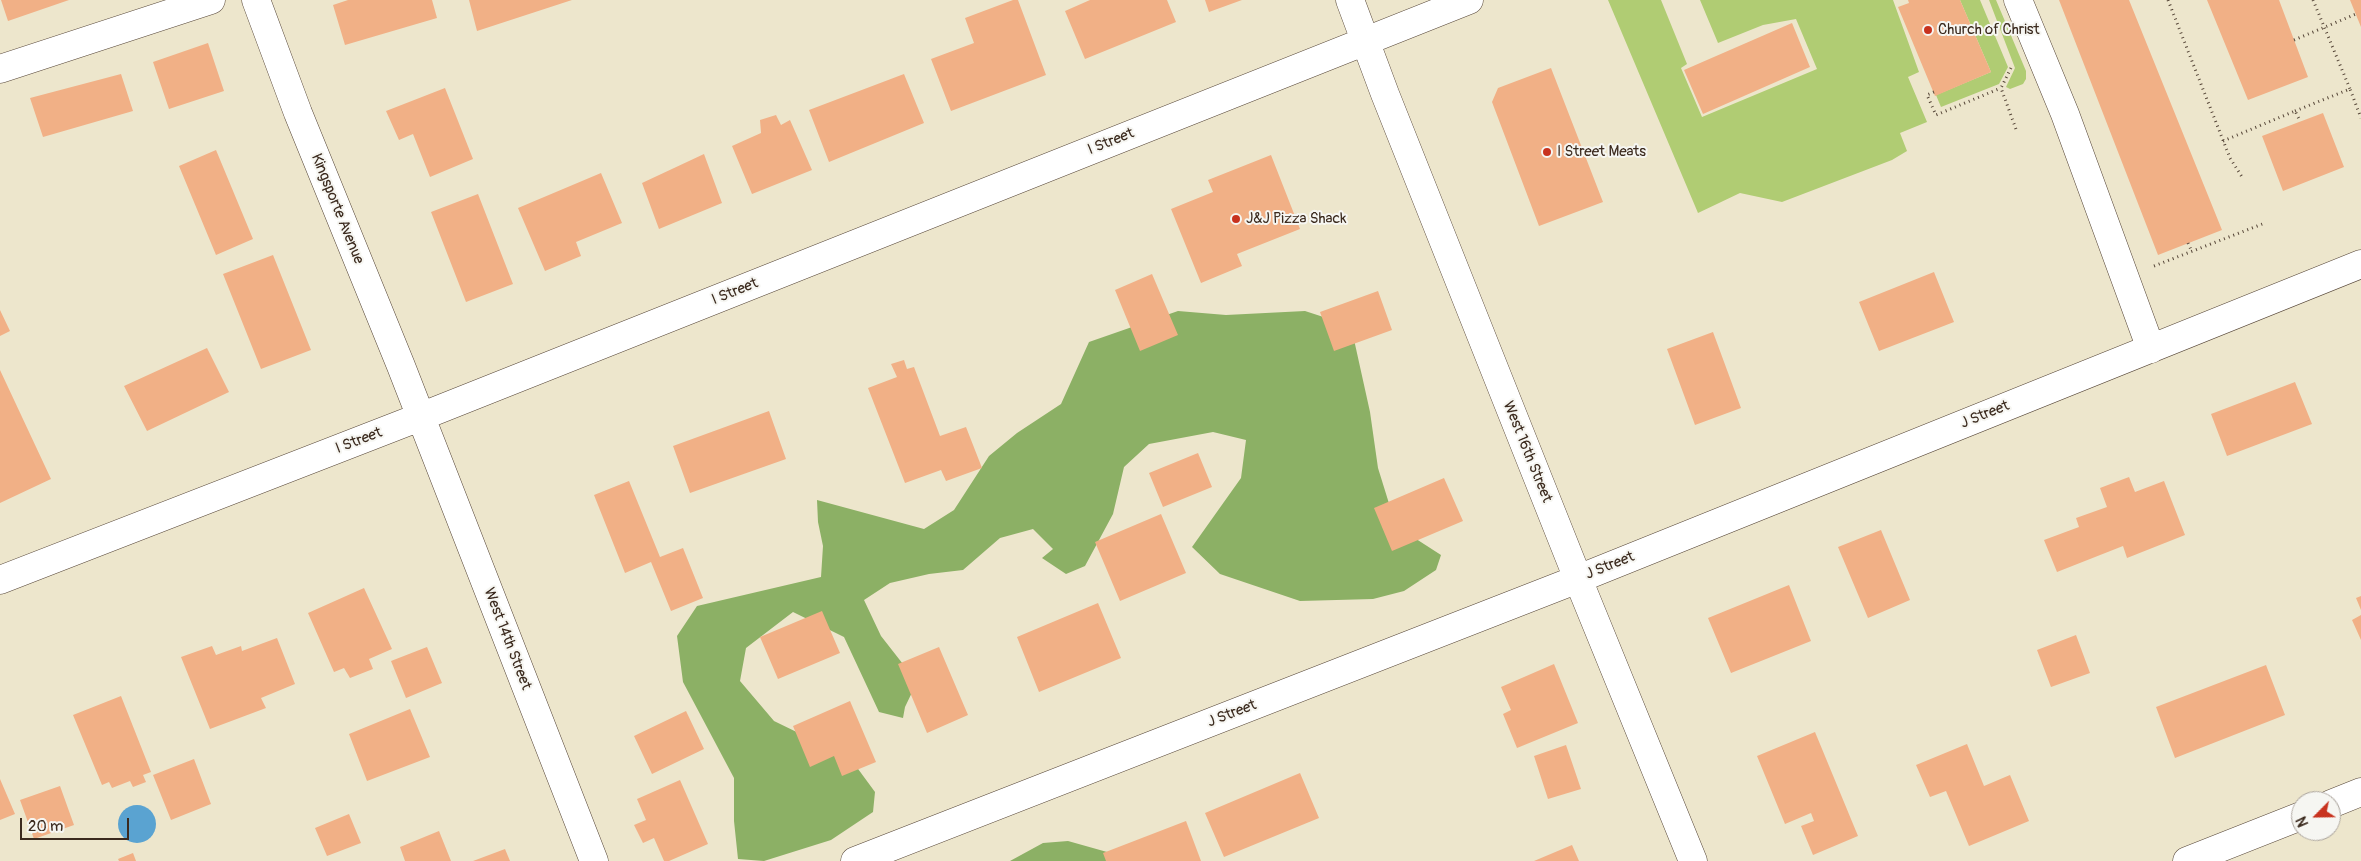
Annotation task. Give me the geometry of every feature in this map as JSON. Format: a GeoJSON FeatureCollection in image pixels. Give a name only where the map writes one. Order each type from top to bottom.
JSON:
{"type":"FeatureCollection","features":[{"type":"Feature","properties":{"kind":"street"},"geometry":{"type":"LineString","coordinates":[[0,69],[211,0]]}},
{"type":"Feature","properties":{"kind":"street","name":"Kingsporte Avenue"},"geometry":{"type":"LineString","coordinates":[[256,0],[298,113],[420,417]]}},
{"type":"Feature","properties":{"kind":"street","name":"West 16th Street"},"geometry":{"type":"LineString","coordinates":[[1350,0],[1364,41],[1578,579],[1693,861]]}},
{"type":"Feature","properties":{"kind":"street","name":"I Street"},"geometry":{"type":"LineString","coordinates":[[0,580],[420,417],[1469,0]]}},
{"type":"Feature","properties":{"kind":"street"},"geometry":{"type":"LineString","coordinates":[[2018,0],[2068,122],[2151,349]]}},
{"type":"Feature","properties":{"kind":"street","name":"J Street"},"geometry":{"type":"LineString","coordinates":[[855,861],[1578,579],[2361,264]]}},
{"type":"Feature","properties":{"kind":"street","name":"West 14th Street"},"geometry":{"type":"LineString","coordinates":[[420,417],[594,861]]}},
{"type":"Feature","properties":{"kind":"street"},"geometry":{"type":"LineString","coordinates":[[2341,800],[2361,792]]}},
{"type":"Feature","properties":{"kind":"street"},"geometry":{"type":"LineString","coordinates":[[2187,861],[2291,820]]}},
{"type":"Feature","properties":{"kind":"path"},"geometry":{"type":"LineString","coordinates":[[2168,0],[2230,158],[2242,178]]}},
{"type":"Feature","properties":{"kind":"path"},"geometry":{"type":"LineString","coordinates":[[2313,0],[2361,118]]}},
{"type":"Feature","properties":{"kind":"path"},"geometry":{"type":"LineString","coordinates":[[2294,40],[2356,14]]}},
{"type":"Feature","properties":{"kind":"path"},"geometry":{"type":"LineString","coordinates":[[1934,92],[1927,95],[1936,116],[2001,88],[2011,68],[2007,59]]}},
{"type":"Feature","properties":{"kind":"path"},"geometry":{"type":"LineString","coordinates":[[2001,88],[2017,132]]}},
{"type":"Feature","properties":{"kind":"path"},"geometry":{"type":"LineString","coordinates":[[2223,141],[2350,89]]}},
{"type":"Feature","properties":{"kind":"path"},"geometry":{"type":"LineString","coordinates":[[2295,112],[2300,122]]}},
{"type":"Feature","properties":{"kind":"path"},"geometry":{"type":"LineString","coordinates":[[2148,264],[2152,267],[2265,223]]}},
{"type":"Feature","properties":{"kind":"path"},"geometry":{"type":"LineString","coordinates":[[2188,243],[2192,252]]}},
{"type":"Feature","properties":{"kind":"green space"},"geometry":{"type":"Polygon","coordinates":[[[1608,0],[1661,0],[1687,64],[1681,68],[1702,117],[1817,69],[1796,19],[1763,25],[1718,43],[1700,0],[1893,0],[1919,72],[1908,77],[1927,122],[1900,133],[1907,151],[1892,160],[1782,202],[1740,193],[1698,213],[1608,0]]]}},
{"type":"Feature","properties":{"kind":"green space"},"geometry":{"type":"Polygon","coordinates":[[[1960,0],[1980,0],[2008,67],[1999,84],[1941,107],[1936,95],[1991,72],[1960,0]]]}},
{"type":"Feature","properties":{"kind":"green space"},"geometry":{"type":"Polygon","coordinates":[[[1989,0],[1996,0],[2026,71],[2026,79],[2023,84],[2010,89],[2006,87],[2015,68],[1989,0]]]}},
{"type":"Feature","properties":{"kind":"green space"},"geometry":{"type":"Polygon","coordinates":[[[1178,311],[1226,315],[1305,311],[1351,326],[1370,412],[1378,468],[1396,526],[1441,555],[1436,570],[1404,591],[1373,599],[1300,601],[1220,574],[1192,547],[1241,478],[1246,440],[1213,432],[1149,444],[1124,467],[1113,514],[1085,566],[1066,574],[1042,558],[1053,549],[1033,529],[1000,538],[963,570],[929,574],[890,583],[864,600],[881,636],[917,682],[905,707],[903,718],[879,712],[844,637],[793,612],[746,648],[740,681],[774,721],[850,758],[875,792],[873,812],[831,840],[764,861],[738,859],[734,821],[734,778],[683,682],[677,636],[697,606],[821,577],[823,546],[818,522],[817,500],[924,529],[954,510],[989,456],[1017,433],[1061,404],[1089,342],[1178,311]]]}},
{"type":"Feature","properties":{"kind":"green space"},"geometry":{"type":"Polygon","coordinates":[[[1068,841],[1139,861],[1010,861],[1043,843],[1068,841]]]}},
{"type":"Feature","properties":{"kind":"water"},"geometry":{"type":"Polygon","coordinates":[[[137,805],[151,810],[156,824],[151,838],[137,843],[123,838],[118,824],[123,810],[137,805]]]}},
{"type":"Feature","properties":{"kind":"building"},"geometry":{"type":"Polygon","coordinates":[[[1,0],[69,0],[8,21],[1,0]]]}},
{"type":"Feature","properties":{"kind":"building"},"geometry":{"type":"Polygon","coordinates":[[[348,0],[432,0],[437,18],[345,45],[333,5],[348,0]]]}},
{"type":"Feature","properties":{"kind":"building"},"geometry":{"type":"Polygon","coordinates":[[[469,0],[572,0],[477,31],[469,0]]]}},
{"type":"Feature","properties":{"kind":"building"},"geometry":{"type":"Polygon","coordinates":[[[1013,0],[1018,0],[1046,75],[951,111],[931,59],[974,43],[965,18],[1013,0]]]}},
{"type":"Feature","properties":{"kind":"building"},"geometry":{"type":"Polygon","coordinates":[[[1090,0],[1167,0],[1176,22],[1085,59],[1065,11],[1090,0]]]}},
{"type":"Feature","properties":{"kind":"building"},"geometry":{"type":"Polygon","coordinates":[[[1205,0],[1242,0],[1209,12],[1205,0]]]}},
{"type":"Feature","properties":{"kind":"building"},"geometry":{"type":"Polygon","coordinates":[[[1908,0],[1960,0],[1991,72],[1935,96],[1898,7],[1909,3],[1908,0]]]}},
{"type":"Feature","properties":{"kind":"building"},"geometry":{"type":"Polygon","coordinates":[[[2059,0],[2129,0],[2222,230],[2158,255],[2059,0]]]}},
{"type":"Feature","properties":{"kind":"building"},"geometry":{"type":"Polygon","coordinates":[[[2207,0],[2279,0],[2308,77],[2248,100],[2207,0]]]}},
{"type":"Feature","properties":{"kind":"building"},"geometry":{"type":"Polygon","coordinates":[[[2350,0],[2361,0],[2361,27],[2350,0]]]}},
{"type":"Feature","properties":{"kind":"building"},"geometry":{"type":"Polygon","coordinates":[[[1792,23],[1810,67],[1703,114],[1684,70],[1792,23]]]}},
{"type":"Feature","properties":{"kind":"building"},"geometry":{"type":"Polygon","coordinates":[[[208,43],[224,91],[169,109],[153,62],[208,43]]]}},
{"type":"Feature","properties":{"kind":"building","name":"I Street Meats"},"geometry":{"type":"Polygon","coordinates":[[[1551,68],[1603,202],[1539,226],[1492,102],[1498,88],[1551,68]]]}},
{"type":"Feature","properties":{"kind":"building"},"geometry":{"type":"Polygon","coordinates":[[[121,74],[133,111],[43,137],[30,98],[121,74]]]}},
{"type":"Feature","properties":{"kind":"building"},"geometry":{"type":"Polygon","coordinates":[[[904,74],[924,123],[829,162],[809,110],[904,74]]]}},
{"type":"Feature","properties":{"kind":"building"},"geometry":{"type":"Polygon","coordinates":[[[445,88],[473,159],[430,177],[413,134],[399,140],[386,111],[445,88]]]}},
{"type":"Feature","properties":{"kind":"building"},"geometry":{"type":"Polygon","coordinates":[[[2323,113],[2344,167],[2283,191],[2262,136],[2323,113]]]}},
{"type":"Feature","properties":{"kind":"building"},"geometry":{"type":"Polygon","coordinates":[[[776,115],[781,125],[790,120],[812,170],[752,194],[732,146],[761,133],[760,120],[776,115]]]}},
{"type":"Feature","properties":{"kind":"building"},"geometry":{"type":"Polygon","coordinates":[[[216,150],[253,239],[216,255],[179,166],[216,150]]]}},
{"type":"Feature","properties":{"kind":"building"},"geometry":{"type":"Polygon","coordinates":[[[704,154],[722,203],[659,229],[642,183],[704,154]]]}},
{"type":"Feature","properties":{"kind":"building","name":"J&J Pizza Shack"},"geometry":{"type":"Polygon","coordinates":[[[1271,155],[1300,229],[1237,254],[1242,266],[1201,283],[1171,209],[1213,192],[1208,180],[1271,155]]]}},
{"type":"Feature","properties":{"kind":"building"},"geometry":{"type":"Polygon","coordinates":[[[601,173],[622,223],[576,242],[581,256],[545,271],[518,208],[601,173]]]}},
{"type":"Feature","properties":{"kind":"building"},"geometry":{"type":"Polygon","coordinates":[[[478,194],[513,284],[466,302],[431,212],[478,194]]]}},
{"type":"Feature","properties":{"kind":"building"},"geometry":{"type":"Polygon","coordinates":[[[273,255],[311,350],[261,369],[223,274],[273,255]]]}},
{"type":"Feature","properties":{"kind":"building"},"geometry":{"type":"Polygon","coordinates":[[[1934,272],[1954,322],[1879,351],[1859,302],[1934,272]]]}},
{"type":"Feature","properties":{"kind":"building"},"geometry":{"type":"Polygon","coordinates":[[[1152,274],[1178,335],[1140,351],[1115,290],[1152,274]]]}},
{"type":"Feature","properties":{"kind":"building"},"geometry":{"type":"Polygon","coordinates":[[[1378,291],[1392,330],[1334,351],[1320,312],[1378,291]]]}},
{"type":"Feature","properties":{"kind":"building"},"geometry":{"type":"Polygon","coordinates":[[[0,310],[10,331],[0,336],[0,310]]]}},
{"type":"Feature","properties":{"kind":"building"},"geometry":{"type":"Polygon","coordinates":[[[1713,332],[1741,408],[1695,425],[1667,349],[1713,332]]]}},
{"type":"Feature","properties":{"kind":"building"},"geometry":{"type":"Polygon","coordinates":[[[207,348],[229,392],[147,431],[124,386],[207,348]]]}},
{"type":"Feature","properties":{"kind":"building"},"geometry":{"type":"Polygon","coordinates":[[[904,360],[907,369],[914,367],[940,436],[966,427],[982,468],[946,481],[941,470],[905,483],[868,388],[897,377],[891,364],[904,360]]]}},
{"type":"Feature","properties":{"kind":"building"},"geometry":{"type":"Polygon","coordinates":[[[0,370],[51,479],[0,503],[0,370]]]}},
{"type":"Feature","properties":{"kind":"building"},"geometry":{"type":"Polygon","coordinates":[[[2295,382],[2312,424],[2227,456],[2211,414],[2295,382]]]}},
{"type":"Feature","properties":{"kind":"building"},"geometry":{"type":"Polygon","coordinates":[[[769,411],[786,459],[690,493],[673,446],[769,411]]]}},
{"type":"Feature","properties":{"kind":"building"},"geometry":{"type":"Polygon","coordinates":[[[1198,453],[1212,487],[1163,507],[1149,473],[1198,453]]]}},
{"type":"Feature","properties":{"kind":"building"},"geometry":{"type":"Polygon","coordinates":[[[2129,477],[2135,492],[2164,481],[2185,535],[2127,558],[2123,546],[2057,572],[2044,540],[2079,527],[2076,518],[2107,507],[2100,488],[2129,477]]]}},
{"type":"Feature","properties":{"kind":"building"},"geometry":{"type":"Polygon","coordinates":[[[1444,478],[1463,521],[1392,551],[1374,508],[1444,478]]]}},
{"type":"Feature","properties":{"kind":"building"},"geometry":{"type":"Polygon","coordinates":[[[629,481],[660,557],[683,548],[703,598],[671,611],[651,562],[625,573],[594,495],[629,481]]]}},
{"type":"Feature","properties":{"kind":"building"},"geometry":{"type":"Polygon","coordinates":[[[1161,514],[1186,573],[1120,601],[1095,542],[1161,514]]]}},
{"type":"Feature","properties":{"kind":"building"},"geometry":{"type":"Polygon","coordinates":[[[1881,530],[1910,600],[1868,618],[1838,547],[1881,530]]]}},
{"type":"Feature","properties":{"kind":"building"},"geometry":{"type":"Polygon","coordinates":[[[1789,585],[1811,641],[1731,673],[1708,618],[1789,585]]]}},
{"type":"Feature","properties":{"kind":"building"},"geometry":{"type":"Polygon","coordinates":[[[364,588],[392,649],[369,659],[373,669],[350,678],[344,668],[334,672],[308,613],[364,588]]]}},
{"type":"Feature","properties":{"kind":"building"},"geometry":{"type":"Polygon","coordinates":[[[2361,596],[2361,610],[2356,598],[2361,596]]]}},
{"type":"Feature","properties":{"kind":"building"},"geometry":{"type":"Polygon","coordinates":[[[1098,603],[1121,658],[1039,692],[1017,637],[1098,603]]]}},
{"type":"Feature","properties":{"kind":"building"},"geometry":{"type":"Polygon","coordinates":[[[822,611],[840,653],[778,679],[760,637],[822,611]]]}},
{"type":"Feature","properties":{"kind":"building"},"geometry":{"type":"Polygon","coordinates":[[[2361,615],[2361,640],[2352,620],[2361,615]]]}},
{"type":"Feature","properties":{"kind":"building"},"geometry":{"type":"Polygon","coordinates":[[[2076,635],[2090,673],[2051,687],[2037,650],[2076,635]]]}},
{"type":"Feature","properties":{"kind":"building"},"geometry":{"type":"Polygon","coordinates":[[[277,638],[295,684],[261,698],[266,708],[210,729],[181,657],[212,646],[216,655],[241,646],[242,651],[277,638]]]}},
{"type":"Feature","properties":{"kind":"building"},"geometry":{"type":"Polygon","coordinates":[[[427,647],[442,683],[406,698],[391,661],[427,647]]]}},
{"type":"Feature","properties":{"kind":"building"},"geometry":{"type":"Polygon","coordinates":[[[939,647],[968,715],[927,733],[898,664],[939,647]]]}},
{"type":"Feature","properties":{"kind":"building"},"geometry":{"type":"Polygon","coordinates":[[[1554,664],[1578,723],[1517,748],[1503,714],[1511,710],[1501,687],[1554,664]]]}},
{"type":"Feature","properties":{"kind":"building"},"geometry":{"type":"Polygon","coordinates":[[[2266,665],[2285,715],[2175,758],[2156,707],[2266,665]]]}},
{"type":"Feature","properties":{"kind":"building"},"geometry":{"type":"Polygon","coordinates":[[[121,696],[151,772],[143,775],[146,782],[133,787],[130,781],[112,788],[109,782],[102,785],[73,715],[121,696]]]}},
{"type":"Feature","properties":{"kind":"building"},"geometry":{"type":"Polygon","coordinates":[[[850,701],[876,762],[842,776],[834,756],[810,767],[793,726],[850,701]]]}},
{"type":"Feature","properties":{"kind":"building"},"geometry":{"type":"Polygon","coordinates":[[[410,709],[430,757],[367,781],[349,734],[410,709]]]}},
{"type":"Feature","properties":{"kind":"building"},"geometry":{"type":"Polygon","coordinates":[[[686,711],[704,749],[652,774],[634,736],[686,711]]]}},
{"type":"Feature","properties":{"kind":"building"},"geometry":{"type":"Polygon","coordinates":[[[1815,732],[1858,836],[1813,855],[1801,826],[1814,821],[1811,813],[1785,824],[1757,756],[1815,732]]]}},
{"type":"Feature","properties":{"kind":"building"},"geometry":{"type":"Polygon","coordinates":[[[1967,744],[1984,786],[2010,775],[2029,821],[1969,846],[1946,791],[1930,797],[1916,765],[1967,744]]]}},
{"type":"Feature","properties":{"kind":"building"},"geometry":{"type":"Polygon","coordinates":[[[1566,745],[1581,789],[1548,799],[1534,756],[1566,745]]]}},
{"type":"Feature","properties":{"kind":"building"},"geometry":{"type":"Polygon","coordinates":[[[194,759],[211,804],[171,820],[153,775],[194,759]]]}},
{"type":"Feature","properties":{"kind":"building"},"geometry":{"type":"Polygon","coordinates":[[[1300,773],[1319,818],[1224,857],[1205,813],[1300,773]]]}},
{"type":"Feature","properties":{"kind":"building"},"geometry":{"type":"Polygon","coordinates":[[[0,779],[15,814],[0,820],[0,779]]]}},
{"type":"Feature","properties":{"kind":"building"},"geometry":{"type":"Polygon","coordinates":[[[680,780],[708,844],[669,861],[664,861],[654,838],[643,843],[634,825],[646,820],[637,799],[680,780]]]}},
{"type":"Feature","properties":{"kind":"building"},"geometry":{"type":"Polygon","coordinates":[[[60,786],[74,825],[34,839],[20,800],[60,786]]]}},
{"type":"Feature","properties":{"kind":"building"},"geometry":{"type":"Polygon","coordinates":[[[349,814],[361,843],[327,856],[315,828],[349,814]]]}},
{"type":"Feature","properties":{"kind":"building"},"geometry":{"type":"Polygon","coordinates":[[[1186,821],[1201,861],[1106,861],[1103,853],[1186,821]]]}},
{"type":"Feature","properties":{"kind":"building"},"geometry":{"type":"Polygon","coordinates":[[[439,831],[451,861],[405,861],[400,847],[439,831]]]}},
{"type":"Feature","properties":{"kind":"building"},"geometry":{"type":"Polygon","coordinates":[[[1572,845],[1579,861],[1534,861],[1572,845]]]}},
{"type":"Feature","properties":{"kind":"building"},"geometry":{"type":"Polygon","coordinates":[[[505,849],[510,861],[473,861],[505,849]]]}},
{"type":"Feature","properties":{"kind":"building"},"geometry":{"type":"Polygon","coordinates":[[[133,853],[136,861],[119,861],[118,859],[133,853]]]}},
{"type":"Feature","properties":{"kind":"place","name":"Church of Christ"},"geometry":{"type":"Point","coordinates":[1928,30]}},
{"type":"Feature","properties":{"kind":"place","name":"I Street Meats"},"geometry":{"type":"Point","coordinates":[1547,152]}},
{"type":"Feature","properties":{"kind":"place","name":"J&J Pizza Shack"},"geometry":{"type":"Point","coordinates":[1236,219]}}]}
